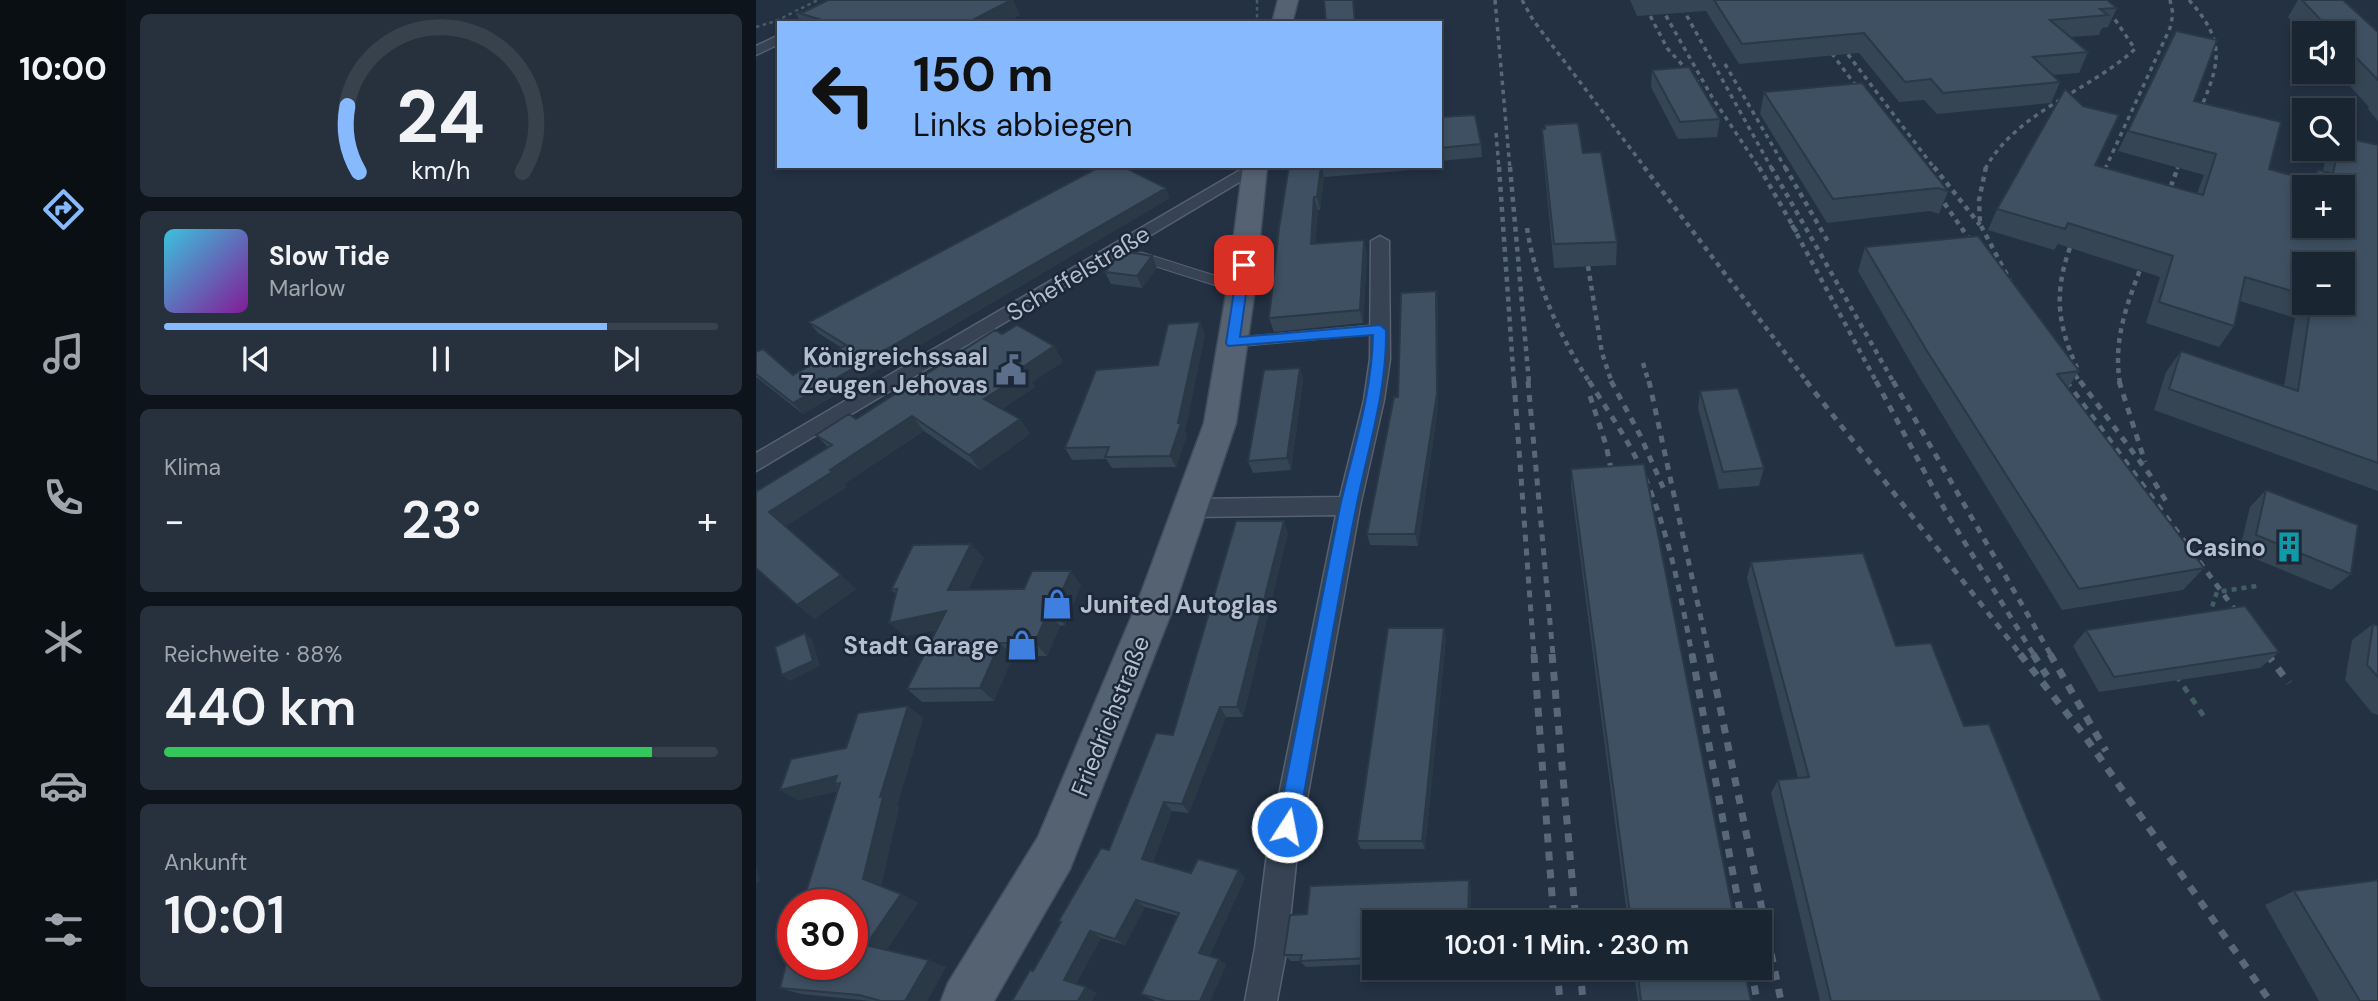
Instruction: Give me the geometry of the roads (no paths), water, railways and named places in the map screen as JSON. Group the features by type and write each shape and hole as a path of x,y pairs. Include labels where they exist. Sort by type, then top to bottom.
{"main road":[{"path":"1271,21 1283,6"},
{"name":"Friedrichstraße","path":"965,1001 1054,852 1157,601 1220,423 1241,289 1255,168"}],"street":[{"path":"756,51 777,40"},
{"name":"Scheffelstraße","path":"756,463 1253,168"},
{"path":"1261,1001 1271,948 1282,854 1349,506 1374,400 1380,359 1380,241"},
{"path":"1190,508 1349,506"}],"lane":[{"path":"1114,251 1165,263 1241,289"},
{"path":"1233,343 1380,330"}],"railway":[{"path":"1495,0 1510,169"},
{"path":"1522,0 1533,20 1646,169"},
{"path":"1642,0 1667,48 1698,82"},
{"path":"1657,0 1712,97 1760,169"},
{"path":"1678,0 1772,169"},
{"path":"1986,168 2015,132 2135,49 2114,18 2095,0"},
{"path":"2105,169 2170,28 2173,14 2170,0"},
{"path":"2189,0 2211,32 2216,59 2214,73 2195,123"},
{"path":"1821,39 1865,98"},
{"path":"1837,40 1935,169"},
{"path":"1725,64 1786,169"},
{"path":"1496,133 1499,169"},
{"path":"2177,169 2185,149"},
{"path":"1499,167 1514,383"},
{"path":"1510,167 1529,383"},
{"path":"1644,167 1808,383"},
{"path":"1759,167 1797,233"},
{"path":"1771,167 1894,383"},
{"path":"1785,167 1830,245"},
{"path":"1934,167 1980,225"},
{"path":"2098,185 2106,167"},
{"path":"2164,205 2178,167"},
{"path":"1986,168 1979,200 1980,224 2017,294"},
{"path":"1933,187 1979,253"},
{"path":"1792,225 1877,383"},
{"path":"1527,228 1536,270 1550,309 1568,347 1590,383"},
{"path":"2077,229 2064,266 2060,298 2064,331 2077,368"},
{"path":"2120,383 2120,333 2146,254"},
{"path":"1588,266 1602,353 1612,383"},
{"path":"2063,359 2081,383"},
{"path":"1643,363 1649,383"},
{"path":"2057,369 2067,383"},
{"path":"1514,381 1534,655"},
{"path":"1528,381 1553,655"},
{"path":"1589,381 1628,443 1649,487 1672,558 1692,655"},
{"path":"1649,381 1709,655"},
{"path":"1806,381 2021,655"},
{"path":"1876,381 1946,512 2034,655"},
{"path":"1893,381 2051,655"},
{"path":"2066,381 2244,622"},
{"path":"2080,381 2150,475 2166,501"},
{"path":"2119,381 2145,462"},
{"path":"1612,383 1640,435 1666,494"},
{"path":"1590,396 1606,445 1614,484"},
{"path":"2259,642 2269,655"},
{"path":"1534,654 1553,910"},
{"path":"1552,654 1575,910"},
{"path":"1692,654 1740,910"},
{"path":"1709,654 1781,1001"},
{"path":"2020,654 2084,735 2270,1001"},
{"path":"2033,654 2047,676"},
{"path":"2050,654 2106,751"},
{"path":"2267,654 2289,683"},
{"path":"1558,980 1560,1001"},
{"path":"1581,980 1583,1001"},
{"path":"1753,980 1757,1001"}],"place":[{"name":"Königreichssaal Zeugen Jehovas","path":"1011,370"},
{"name":"Casino","path":"2289,547"},
{"name":"Junited Autoglas","path":"1057,604"},
{"name":"Stadt Garage","path":"1022,645"}]}
